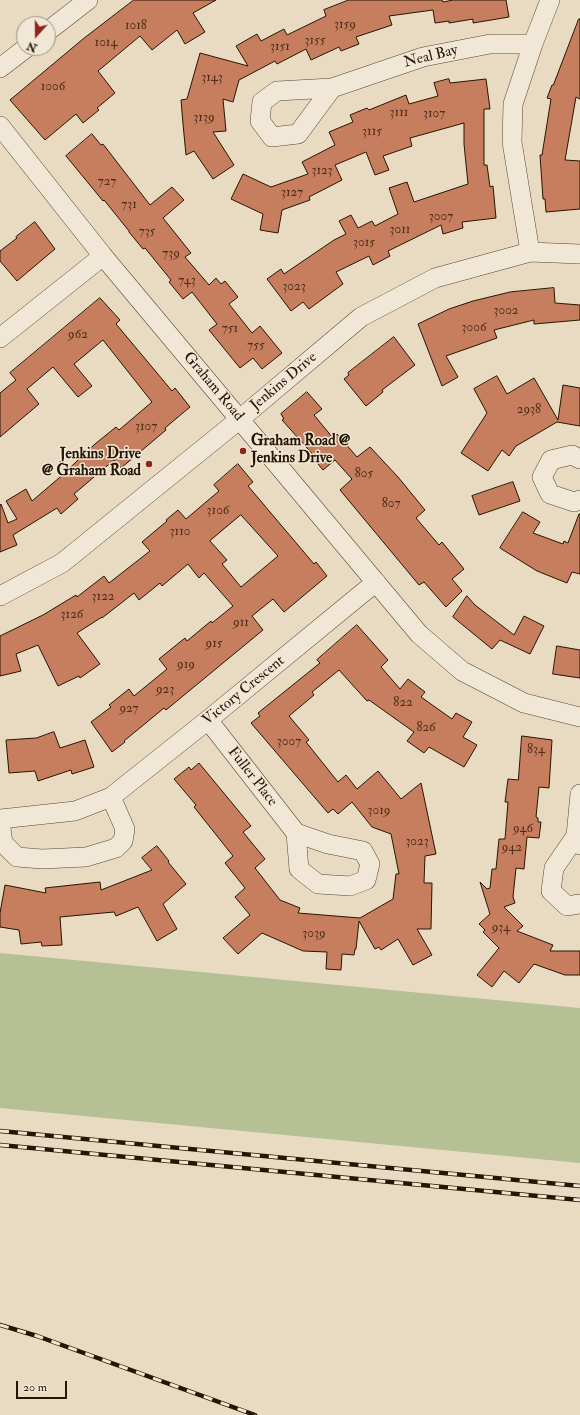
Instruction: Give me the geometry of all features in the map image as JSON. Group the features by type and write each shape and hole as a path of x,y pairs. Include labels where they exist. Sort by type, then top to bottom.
{"street":[{"path":"56,25 88,0"},
{"path":"530,252 512,142 513,104 533,44 550,0"},
{"name":"Neal Bay","path":"332,88 423,57 490,44 533,44"},
{"path":"0,68 16,56"},
{"name":"Graham Road","path":"0,126 103,256 419,634 462,671 524,703 580,717"},
{"name":"Jenkins Drive","path":"0,596 62,563 240,419 361,317 436,278 530,252 580,254"},
{"path":"0,338 103,256"},
{"path":"580,459 572,455 551,460 542,477 550,494 574,502 580,500"},
{"name":"Victory Crescent","path":"111,797 125,829 123,841 116,848 86,857 42,859 17,857 3,843 0,820 75,811 111,797 208,720 376,582"},
{"name":"Fuller Place","path":"208,720 296,833"},
{"path":"580,794 578,841 554,868 551,891 567,906 580,904"}],"green space":[{"path":"0,953 580,1008 580,1163 0,1108"}],"building":[{"path":"134,0 216,0 193,13 205,32 185,44 177,30 152,50 140,36 98,71 115,93 97,108 99,110 83,123 76,114 45,140 10,100 83,39"},
{"path":"349,0 442,0 443,2 453,0 506,0 509,17 473,23 473,19 449,23 449,21 435,23 433,10 389,16 392,25 356,37 359,44 341,51 339,47 311,60 306,49 277,64 275,61 239,80 233,102 223,99 226,131 213,132 234,165 213,179 194,151 186,155 181,100 187,99 200,53 248,66 236,46 257,34 261,41 284,29 287,35 326,16 324,10"},
{"path":"579,19 580,99 576,97 565,160 580,161 580,209 546,212 545,199 543,199 540,155 542,155 551,99 547,98"},
{"path":"449,79 450,83 486,79 490,109 484,109 484,165 487,165 490,187 493,186 496,218 462,222 463,228 443,234 441,225 388,251 390,256 373,265 369,256 336,272 343,284 309,309 303,302 291,311 267,279 281,269 284,274 334,240 346,234 339,221 351,215 358,228 372,221 375,226 398,214 389,188 407,182 414,202 468,184 464,144 464,123 410,138 412,146 383,156 389,170 375,175 366,152 335,165 342,180 309,197 310,200 282,210 278,233 260,230 263,214 231,199 243,174 271,187 308,174 302,162 335,145 329,132 353,122 350,115 367,108 369,110 406,95 409,104 438,96 434,83"},
{"path":"92,134 101,145 103,144 150,205 172,187 184,200 163,218 191,253 185,257 209,285 216,278 221,284 225,281 238,297 229,304 252,333 260,326 282,353 262,369 253,358 240,368 209,330 217,324 192,292 183,299 169,282 171,280 145,248 143,249 104,200 103,201 66,156"},
{"path":"35,222 55,249 17,281 0,261 0,251"},
{"path":"554,288 555,303 580,305 580,320 534,324 534,320 494,330 497,338 446,356 458,377 442,386 418,324 449,309 473,301 510,292"},
{"path":"100,298 120,320 116,324 172,391 175,388 190,407 165,428 166,430 121,468 114,460 74,494 78,499 61,514 57,508 13,535 17,545 0,552 1,504 8,523 17,519 6,501 26,489 32,501 95,444 116,427 119,430 152,402 103,340 74,364 92,386 78,397 53,367 27,389 39,404 0,437 0,393 16,380 10,373"},
{"path":"394,337 415,365 382,390 383,392 366,406 344,379 349,375 348,373"},
{"path":"497,376 507,394 534,378 558,420 563,385 580,388 580,426 557,422 516,446 509,456 502,450 488,471 461,453 487,413 474,389"},
{"path":"307,392 322,409 314,415 333,438 337,434 357,457 370,447 398,477 425,510 416,518 439,545 442,542 464,569 452,579 462,591 446,607 424,582 419,585 340,490 352,479 335,460 323,470 314,459 316,458 282,420 284,419 281,414"},
{"path":"238,464 253,482 248,486 314,564 316,562 327,576 284,612 273,599 252,616 263,630 166,710 164,708 112,752 91,722 111,707 109,705 129,689 134,696 167,669 159,659 185,638 187,641 211,621 212,623 233,606 204,573 199,578 188,564 162,586 160,583 139,600 134,593 102,618 77,633 100,664 80,678 79,676 58,686 38,645 16,654 21,671 0,676 0,636 43,615 76,595 77,597 104,576 109,583 150,551 142,542 167,521 166,520 178,510 186,519 219,491 214,485","holes":["241,515 278,556 241,587 222,564 227,560 210,541"]},
{"path":"513,482 520,501 479,515 472,496"},
{"path":"523,512 540,522 533,533 563,544 564,541 568,543 580,514 580,574 572,572 567,583 537,571 500,548"},
{"path":"467,596 475,605 514,635 524,616 544,626 530,654 500,640 492,649 453,617"},
{"path":"357,625 388,660 381,667 400,689 408,679 425,692 421,697 452,719 456,713 472,722 463,737 477,745 464,767 429,747 424,753 407,741 414,732 369,700 367,701 339,670 312,692 314,695 289,716 309,740 306,742 338,782 346,775 357,789 378,771 401,799 421,783 436,854 425,856 424,883 432,883 431,929 417,929 432,955 413,965 398,939 381,950 379,947 375,949 359,921 354,955 342,954 341,970 326,969 327,952 303,951 262,933 238,954 223,938 250,915 235,897 245,888 225,863 233,856 194,807 196,805 174,779 189,767 191,770 199,763 251,826 243,832 265,859 255,868 280,900 300,908 298,913 360,918 393,899 396,874 399,874 391,834 372,827 352,802 338,814 333,809 328,813 251,723 260,716 258,713 320,663 317,660"},
{"path":"557,646 580,650 580,678 553,674"},
{"path":"54,732 60,748 85,740 94,767 72,774 71,770 38,781 35,771 9,773 6,740 36,738"},
{"path":"522,736 552,740 549,788 539,787 536,817 538,818 538,822 541,822 539,838 527,837 524,869 516,868 513,897 515,903 504,907 523,926 517,931 553,945 550,951 580,951 580,975 565,975 534,964 519,983 504,971 492,987 477,975 499,948 483,932 485,930 479,924 490,914 480,882 487,889 490,888 492,869 496,869 499,839 505,839 508,802 505,802 508,779 518,780"},
{"path":"157,846 186,884 163,904 177,929 157,941 138,907 116,916 114,912 60,917 62,945 42,946 41,942 21,944 19,930 0,927 0,913 5,885 46,893 45,888 100,882 101,890 152,870 142,858"}],"railway":[{"path":"0,1131 580,1186"},
{"path":"0,1145 580,1200"},
{"path":"0,1325 37,1336 255,1415"}],"place":[{"name":"Graham Road @ Jenkins Drive","path":"243,451"},
{"name":"Jenkins Drive @ Graham Road","path":"149,464"}]}
